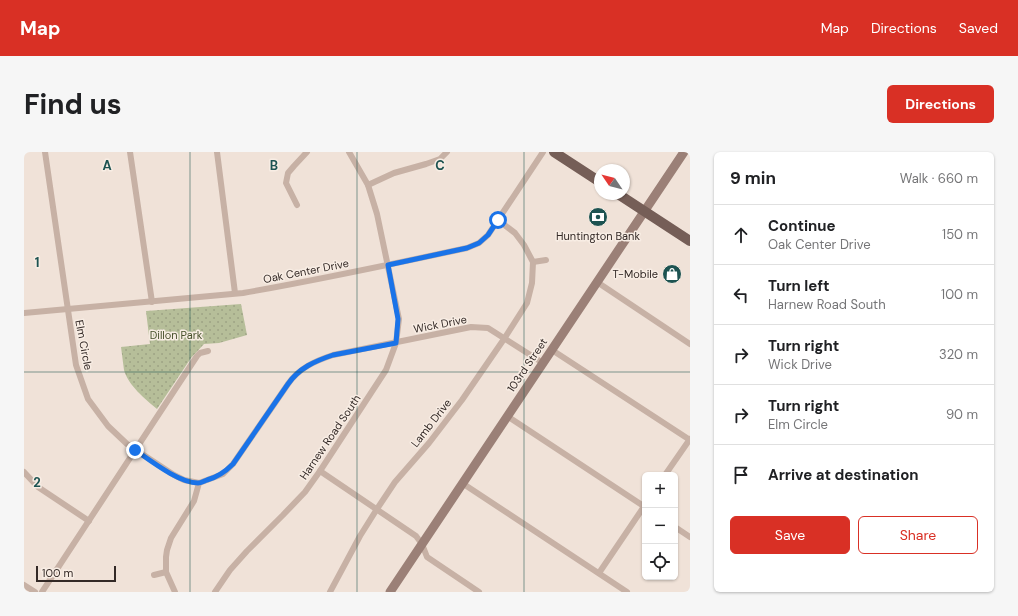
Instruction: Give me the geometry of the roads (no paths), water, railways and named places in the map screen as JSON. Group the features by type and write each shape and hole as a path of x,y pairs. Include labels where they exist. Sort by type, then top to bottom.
{"main road":[{"path":"554,152 594,178"},
{"name":"103rd Street","path":"390,592 684,152"},
{"path":"627,200 690,241"}],"street":[{"name":"Elm Circle","path":"45,152 76,365 88,399 108,426 126,444 174,475 184,480 199,483"},
{"path":"130,152 152,302"},
{"path":"216,152 235,294"},
{"path":"297,205 286,183 288,173 307,152"},
{"name":"Harnew Road South","path":"215,592 230,570 247,551 305,492 386,370 396,343 398,319 377,214 368,184 349,152"},
{"path":"368,184 394,173 440,159 448,152"},
{"name":"Oak Center Drive","path":"24,314 235,294 388,265 467,248 479,243 488,235 543,152"},
{"path":"498,220 515,233 524,245 533,262 546,260"},
{"name":"Lamb Drive","path":"330,592 377,508 395,482 429,443 462,400 527,303 532,284 533,262"},
{"path":"597,282 690,344"},
{"name":"Wick Drive","path":"199,483 223,474 233,464 293,376 313,362 323,358 471,327 488,328 543,363"},
{"path":"552,350 690,440 668,472"},
{"path":"42,592 197,356 200,353 208,351"},
{"path":"507,416 642,504"},
{"path":"320,471 377,508 416,536 422,544 427,557 479,592"},
{"path":"24,472 38,487 89,521"},
{"path":"175,592 166,572 166,557 169,544 175,530 194,501 199,483"},
{"path":"462,483 627,592"},
{"path":"599,574 644,508"},
{"path":"678,529 690,537"},
{"path":"154,575 166,572"},
{"path":"24,585 35,592"}],"place":[{"name":"Huntington Bank","path":"598,217"},
{"name":"T-Mobile","path":"672,274"}],"park label":[{"name":"Dillon Park","path":"176,335"}]}
